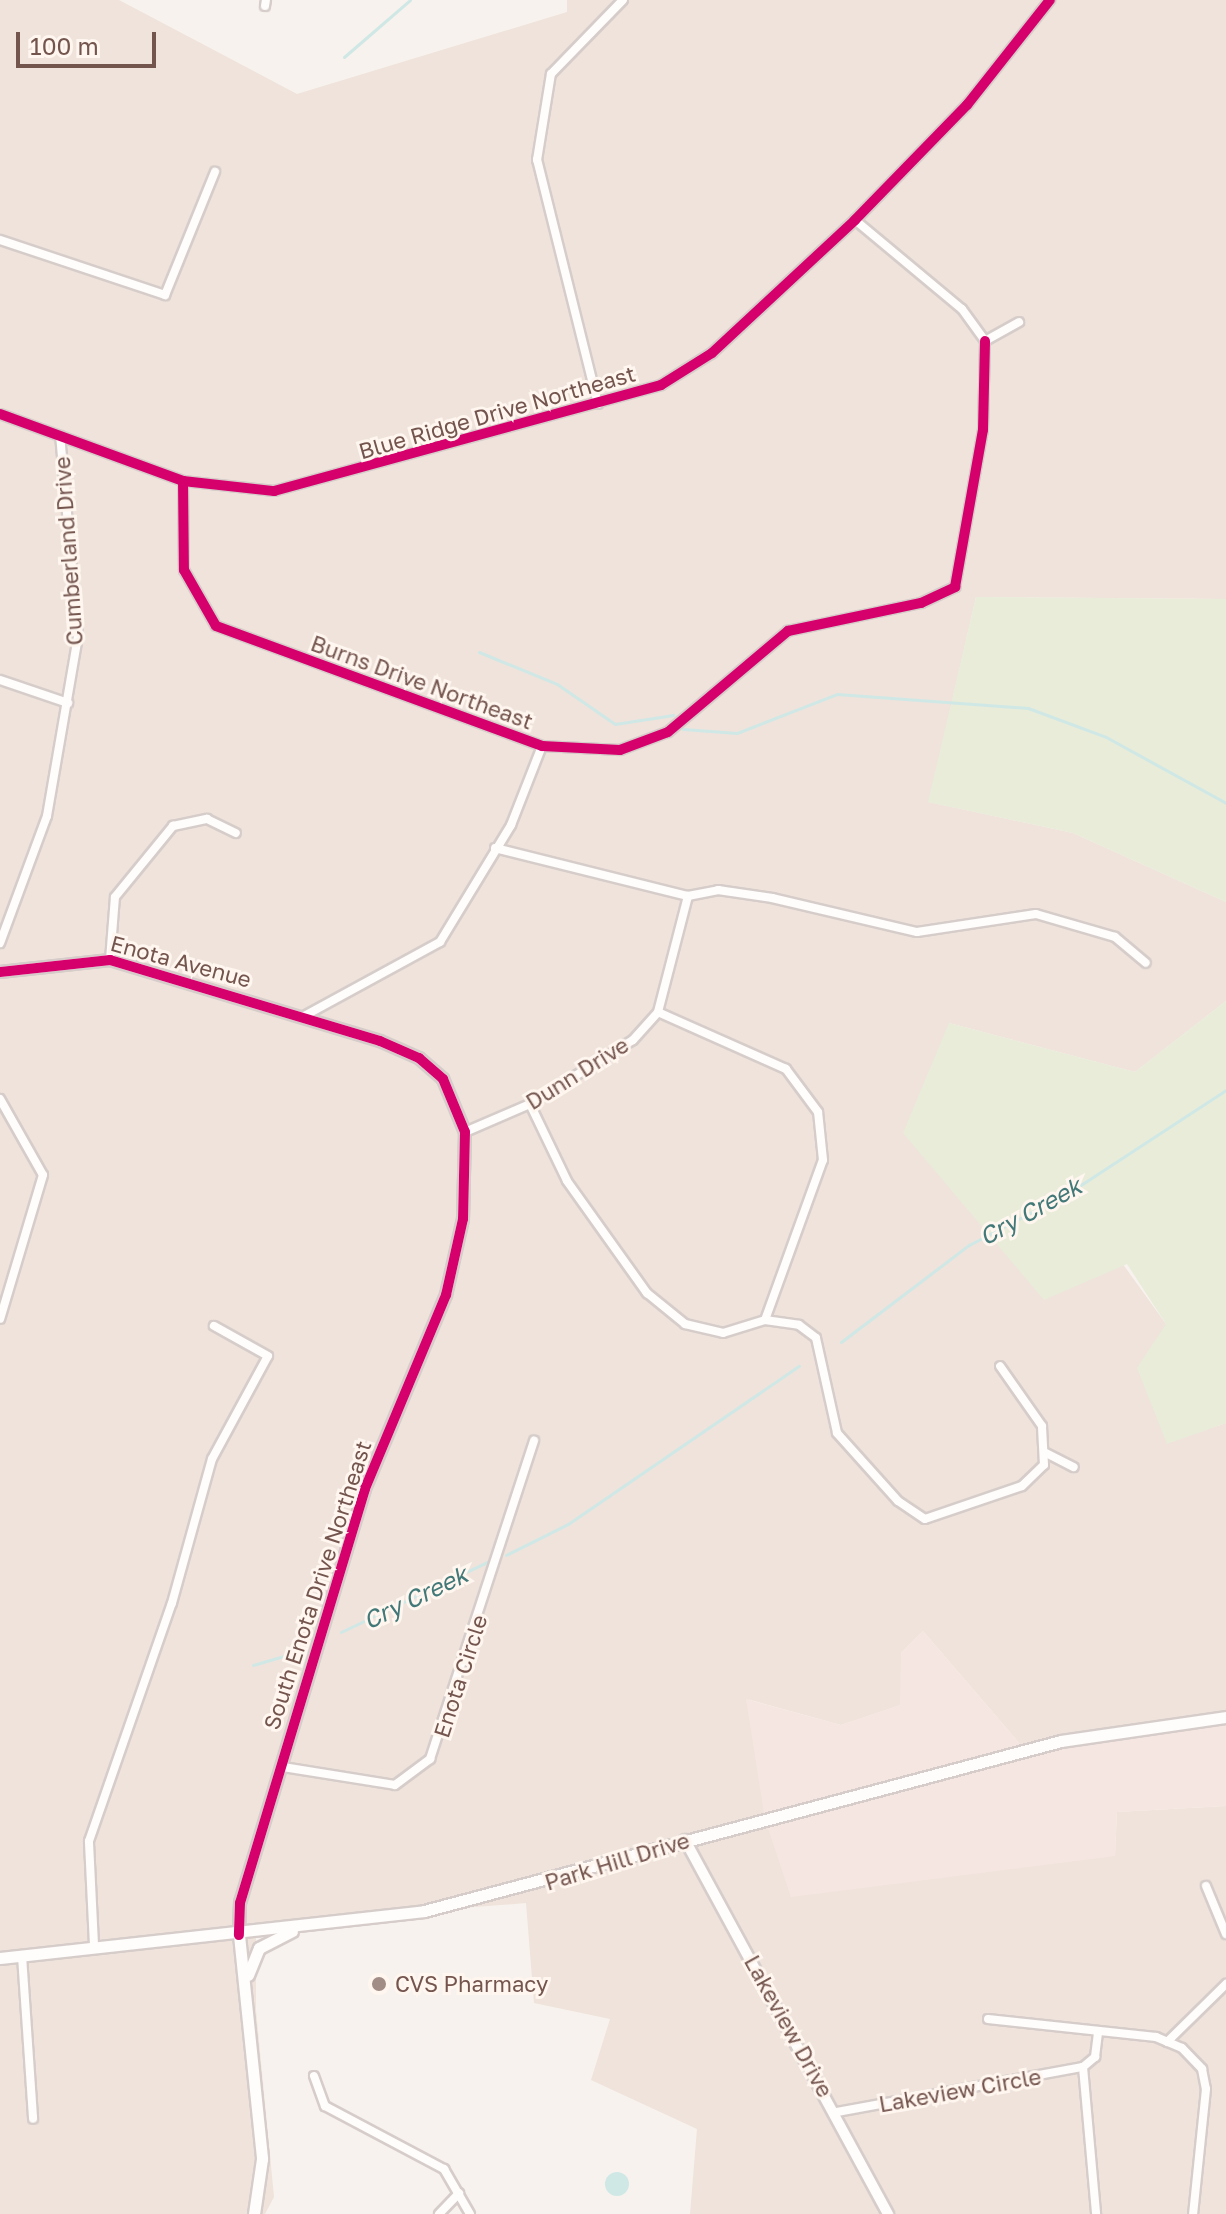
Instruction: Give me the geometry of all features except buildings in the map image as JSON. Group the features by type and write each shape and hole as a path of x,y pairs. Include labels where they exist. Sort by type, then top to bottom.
{"main road":[{"name":"Park Hill Drive","path":"0,1958 94,1945 295,1929 503,1895 685,1840 1061,1741 1226,1717"},
{"path":"246,1991 259,1948 295,1929"},
{"name":"South Enota Drive Northeast","path":"239,1935 262,2159 254,2214"}],"street":[{"path":"598,404 537,160 551,74 623,0"},
{"name":"Blue Ridge Drive Northeast","path":"0,414 183,481 289,488 598,404 688,371 855,220 967,105 1050,0"},
{"path":"0,240 157,298 171,289 215,172"},
{"path":"855,220 962,309 985,341 1019,322"},
{"name":"Burns Drive Northeast","path":"183,481 184,570 216,626 542,746 592,752 646,744 788,631 943,595 955,587 968,530 983,430 985,341"},
{"name":"Cumberland Drive","path":"0,943 47,816 78,636 60,436"},
{"path":"0,680 68,703"},
{"path":"304,1016 434,949 495,848 542,746"},
{"path":"110,960 115,897 153,846 192,818 226,824 236,833"},
{"path":"495,848 688,896 718,890 772,898 917,932 1036,914 1115,937 1146,963"},
{"name":"Dunn Drive","path":"465,1132 530,1104 633,1040 658,1012 688,896"},
{"name":"Enota Avenue","path":"0,972 110,960 304,1016"},
{"path":"658,1012 786,1069 818,1112 823,1160 765,1320"},
{"name":"South Enota Drive Northeast","path":"239,1935 240,1903 365,1489 446,1295 463,1219 465,1132 443,1079 419,1058 304,1016"},
{"path":"0,1099 43,1175 0,1319"},
{"path":"530,1104 567,1181 647,1293 685,1324 723,1333 765,1320 799,1325 816,1338 837,1433 898,1501 925,1519 1022,1486 1044,1465 1046,1453 1042,1426 1000,1366"},
{"path":"94,1945 89,1841 172,1603 212,1459 268,1356 214,1326"},
{"name":"Enota Circle","path":"283,1767 395,1785 430,1759 534,1441"},
{"path":"1046,1453 1074,1467"},
{"name":"Lakeview Drive","path":"685,1840 837,2112 888,2214"},
{"path":"1206,1886 1226,1934"},
{"path":"22,1956 33,2119"},
{"path":"1167,2042 1226,1984"},
{"path":"988,2019 1167,2042 1202,2069 1206,2089 1193,2214"},
{"path":"1096,2214 1083,2067 1095,2057 1098,2033"},
{"name":"Lakeview Circle","path":"837,2112 1083,2067"},
{"path":"314,2076 325,2106 444,2169 470,2214"},
{"path":"439,2214 459,2193"}],"shaded area":[{"path":"0,0 119,0 297,94 567,12 567,0 1226,0 1226,599 976,597 929,802 1073,833 1226,902 1226,1001 1135,1072 949,1023 1166,1324 1167,1443 1226,1423 1226,1717 1021,1745 923,1631 901,1653 901,1705 841,1725 747,1699 1115,1856 1117,1812 1226,1806 1226,2214 690,2214 697,2129 591,2080 610,2019 534,2003 526,1903 256,1924 256,2010 274,2197 265,2214 0,2214"},
{"path":"923,1631 1021,1745 1226,1717 1226,1806 1117,1812 1115,1856 791,1897 765,1819 746,1699 841,1725 900,1705 901,1653"}],"green space":[{"path":"976,597 1226,599 1226,902 1073,833 928,802"},
{"path":"1226,1001 1226,1423 1167,1444 1137,1368 1166,1324 1127,1264 1044,1300 903,1133 949,1023 1135,1072"}],"water":[{"path":"617,2172 628,2179 629,2184 622,2195 617,2196 606,2189 605,2184 612,2173"}],"waterway":[{"path":"344,57 410,0"},
{"path":"479,652 557,684 615,724 673,715"},
{"path":"683,729 737,733 837,694 1028,708 1106,737 1226,803"},
{"name":"Cry Creek","path":"841,1342 969,1245 1070,1192 1226,1090"},
{"name":"Cry Creek","path":"506,1555 568,1524 799,1366"},
{"name":"Cry Creek","path":"341,1632 489,1561"},
{"name":"Cry Creek","path":"253,1665 294,1653"}],"cycle path":[{"path":"0,414 183,481 274,491 661,385 712,353 855,220 967,105 1050,0"},
{"path":"183,481 184,570 216,626 542,746 620,750 668,732 788,631 921,603 955,587 983,430 985,341"},
{"path":"0,972 110,960 380,1041 419,1058 443,1079 465,1132 463,1219 446,1295 365,1489 240,1903 239,1935"}],"place":[{"name":"CVS Pharmacy","path":"379,1984"}]}
